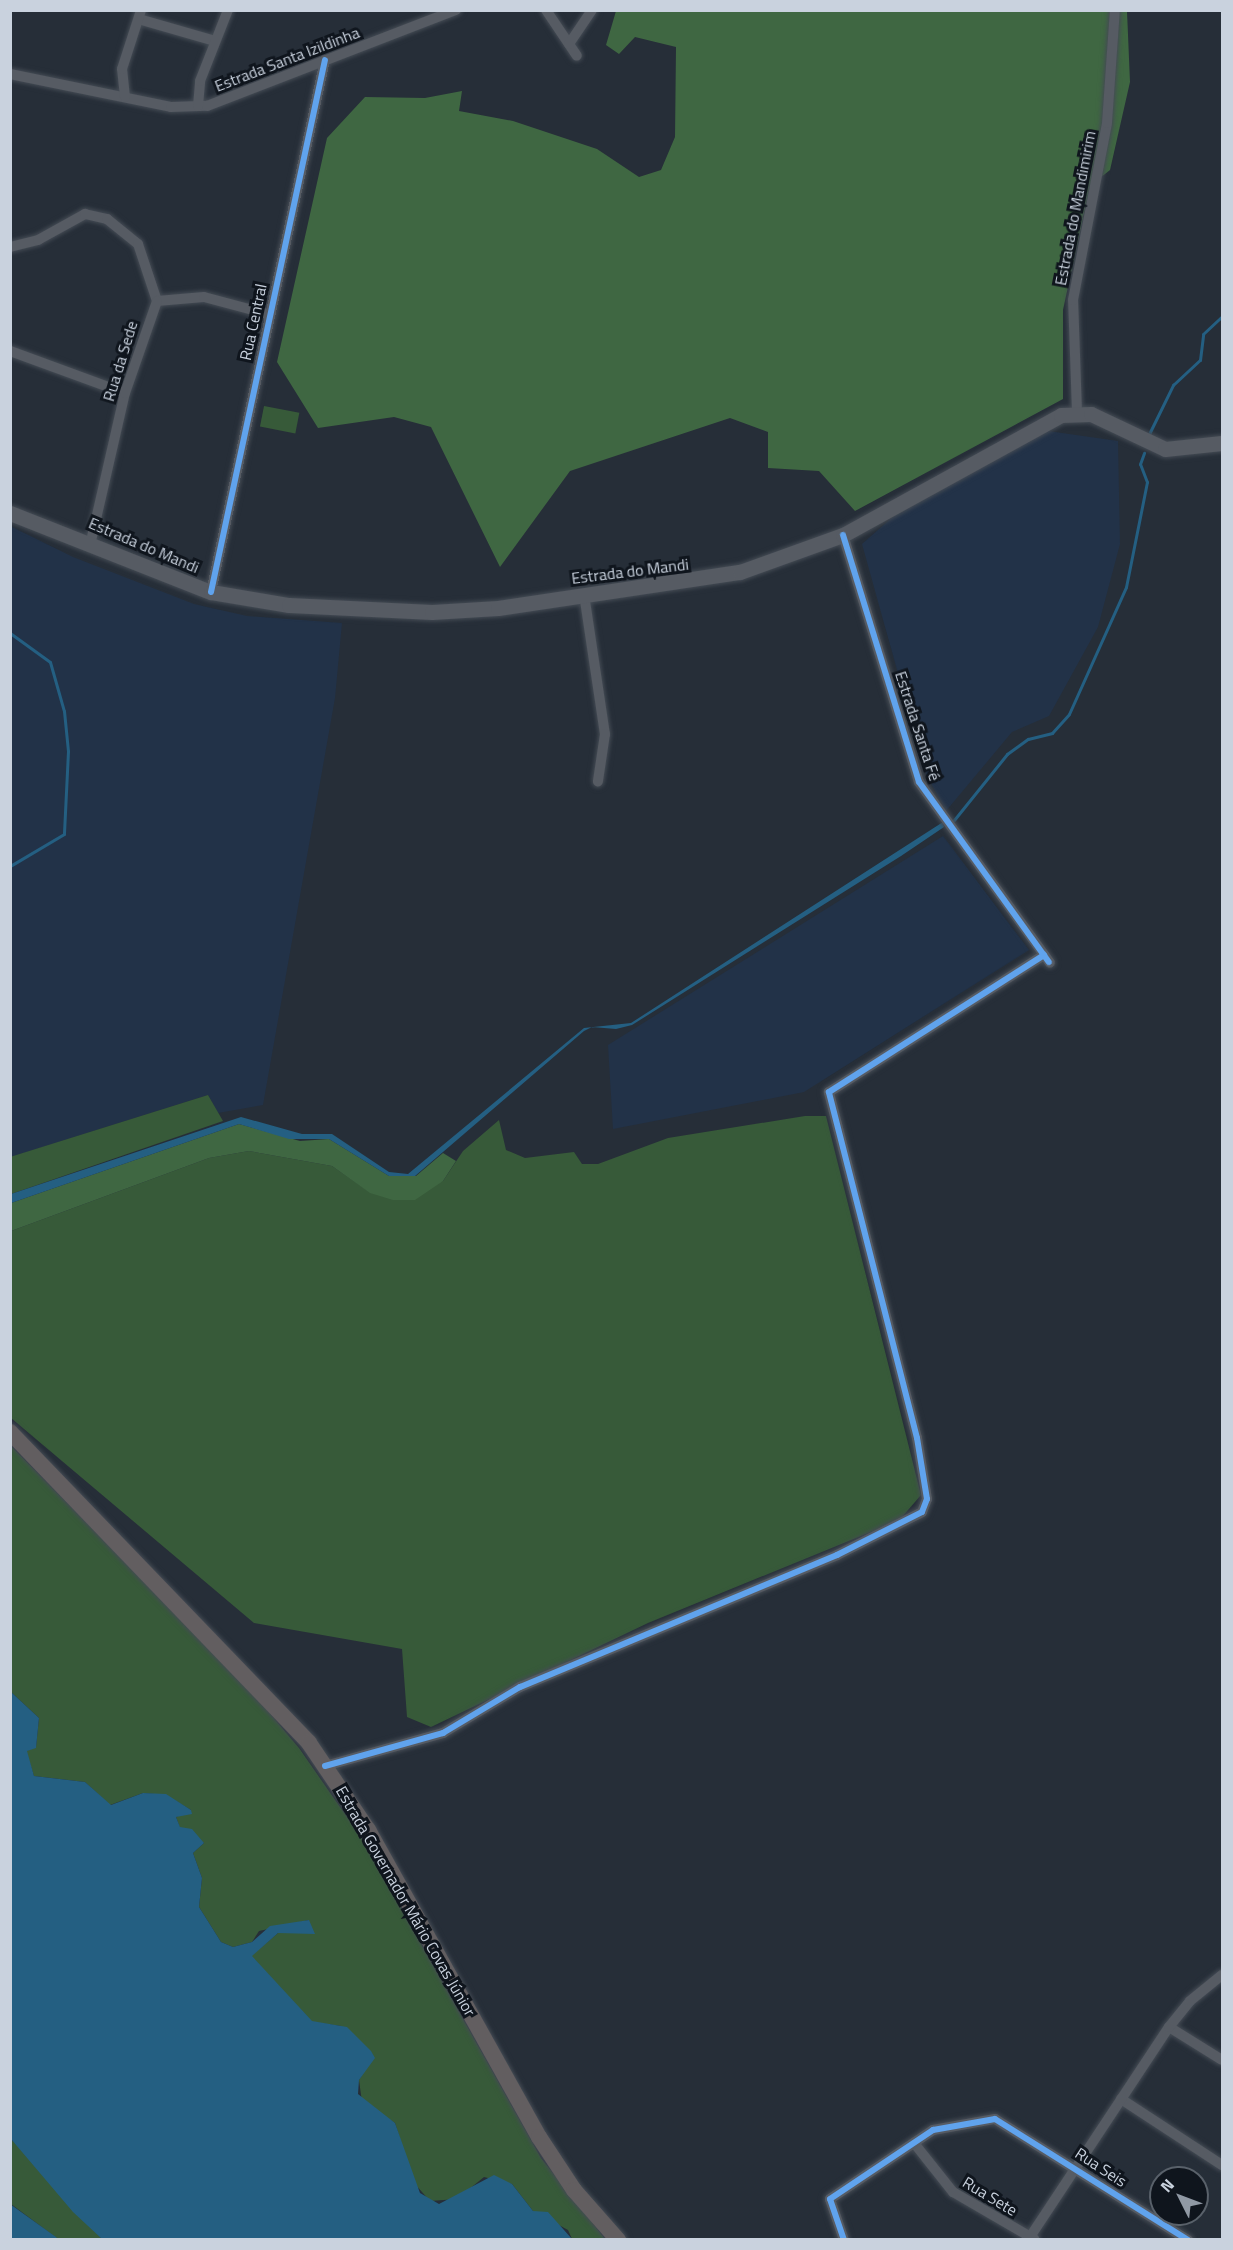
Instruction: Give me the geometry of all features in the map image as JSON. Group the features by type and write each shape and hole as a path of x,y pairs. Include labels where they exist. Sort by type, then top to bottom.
{"highway":[{"name":"Estrada Governador Mário Covas Júnior","path":"10,1432 247,1673 326,1766 368,1830 539,2137 574,2190 618,2240"}],"main road":[{"path":"1077,412 1165,449 1222,443"},
{"name":"Estrada do Mandi","path":"10,513 91,541 211,592 289,605 432,612 713,579 843,535 1035,425 1077,412"}],"street":[{"path":"198,106 215,41 228,10"},
{"name":"Estrada Santa Izildinha","path":"10,74 125,97 198,106 243,94 456,10"},
{"path":"546,10 577,56"},
{"path":"569,44 592,10"},
{"name":"Estrada do Mandimirim","path":"1077,412 1073,300 1107,123 1115,10"},
{"path":"125,97 122,69 142,15 215,41"},
{"name":"Rua Central","path":"211,592 268,314 325,60"},
{"path":"10,246 38,240 85,214 107,219 138,244 157,301 204,297 268,314"},
{"name":"Rua da Sede","path":"91,541 124,393 157,301"},
{"path":"10,351 124,393"},
{"name":"Estrada Santa Fé","path":"326,1766 443,1733 520,1687 837,1555 922,1512 927,1499 916,1438 829,1092 1047,959 919,782 843,535"},
{"path":"584,594 605,734 598,781"},
{"path":"1031,2239 1169,2027 1190,2001 1222,1975"},
{"path":"1169,2027 1222,2060"},
{"path":"1121,2099 1222,2165"},
{"name":"Rua Seis","path":"915,2143 943,2126 998,2120 1077,2167 1188,2240"},
{"path":"844,2240 830,2199 915,2143"},
{"name":"Rua Sete","path":"915,2143 953,2192 1031,2239"}],"shaded area":[{"path":"1048,431 1118,441 1120,544 1098,627 1049,716 1012,732 946,811 926,774 862,544 895,515"},
{"path":"10,526 73,557 194,604 247,616 342,623 335,698 263,1105 218,1113 208,1095 11,1157"},
{"path":"943,822 944,827 901,856 632,1025 616,1029 593,1027 631,1023"},
{"path":"943,836 1029,950 804,1092 613,1129 608,1045"},
{"path":"592,1027 584,1031 415,1176 389,1176 329,1139 289,1139 239,1124 11,1203 11,1194 241,1117 302,1134 332,1134 389,1172 408,1174 584,1028"},
{"path":"11,1692 39,1718 36,1748 27,1751 34,1776 85,1782 111,1805 143,1793 166,1794 191,1810 192,1814 176,1817 180,1827 192,1829 204,1843 193,1853 202,1878 199,1907 221,1942 233,1947 252,1942 270,1926 309,1920 315,1934 278,1933 252,1956 312,2021 347,2027 371,2051 375,2058 359,2080 358,2094 395,2123 420,2193 439,2204 494,2175 512,2184 533,2211 548,2212 572,2239 102,2239 73,2212 11,2139"},
{"path":"10,2204 56,2237 58,2239 11,2239"}],"green space":[{"path":"616,11 1127,11 1130,82 1110,170 1090,186 1063,310 1063,399 855,511 819,471 768,468 768,432 730,418 570,471 500,567 431,427 394,417 318,428 277,362 327,138 365,97 425,98 462,91 459,111 513,121 597,149 639,177 661,170 675,137 676,47 635,37 619,54 606,45"},
{"path":"264,406 299,413 295,433 260,427"},
{"path":"208,1095 223,1121 11,1194 10,1157"},
{"path":"805,1116 826,1116 921,1495 902,1517 883,1527 648,1623 431,1727 407,1717 402,1649 254,1623 11,1418 11,1231 209,1158 249,1151 332,1166 371,1193 443,1181 463,1151 499,1120 506,1150 525,1158 574,1152 582,1164 598,1164 668,1138"},
{"path":"239,1124 300,1141 329,1139 389,1176 416,1176 443,1153 456,1161 443,1181 415,1200 393,1200 370,1193 332,1166 249,1151 209,1158 11,1231 11,1203"},
{"path":"10,1445 245,1684 299,1748 361,1837 541,2158 605,2239 572,2239 568,2230 533,2211 512,2184 484,2177 457,2199 430,2201 414,2183 395,2123 362,2102 359,2080 365,2070 341,2026 312,2022 251,1956 278,1933 307,1932 309,1920 259,1931 252,1942 233,1947 221,1942 199,1907 202,1878 193,1853 204,1843 180,1828 176,1817 191,1810 166,1795 143,1793 110,1805 85,1782 34,1776 26,1751 36,1747 39,1718 11,1692"},
{"path":"10,2139 26,2151 102,2239 58,2239 11,2204"}],"waterway":[{"path":"1149,434 1173,385 1200,360 1203,334 1222,316"},
{"path":"954,820 1007,754 1028,739 1052,733 1069,714 1126,587 1147,482 1140,464 1144,453"},
{"path":"10,633 50,662 64,711 68,751 64,834 10,866"}],"cycle path":[{"path":"211,592 325,60"},
{"path":"843,535 919,782 1049,962"},
{"path":"325,1766 443,1733 520,1687 837,1555 922,1512 927,1499 917,1438 829,1092 1044,955"},
{"path":"844,2240 830,2199 933,2130 995,2119 1188,2240"}]}
